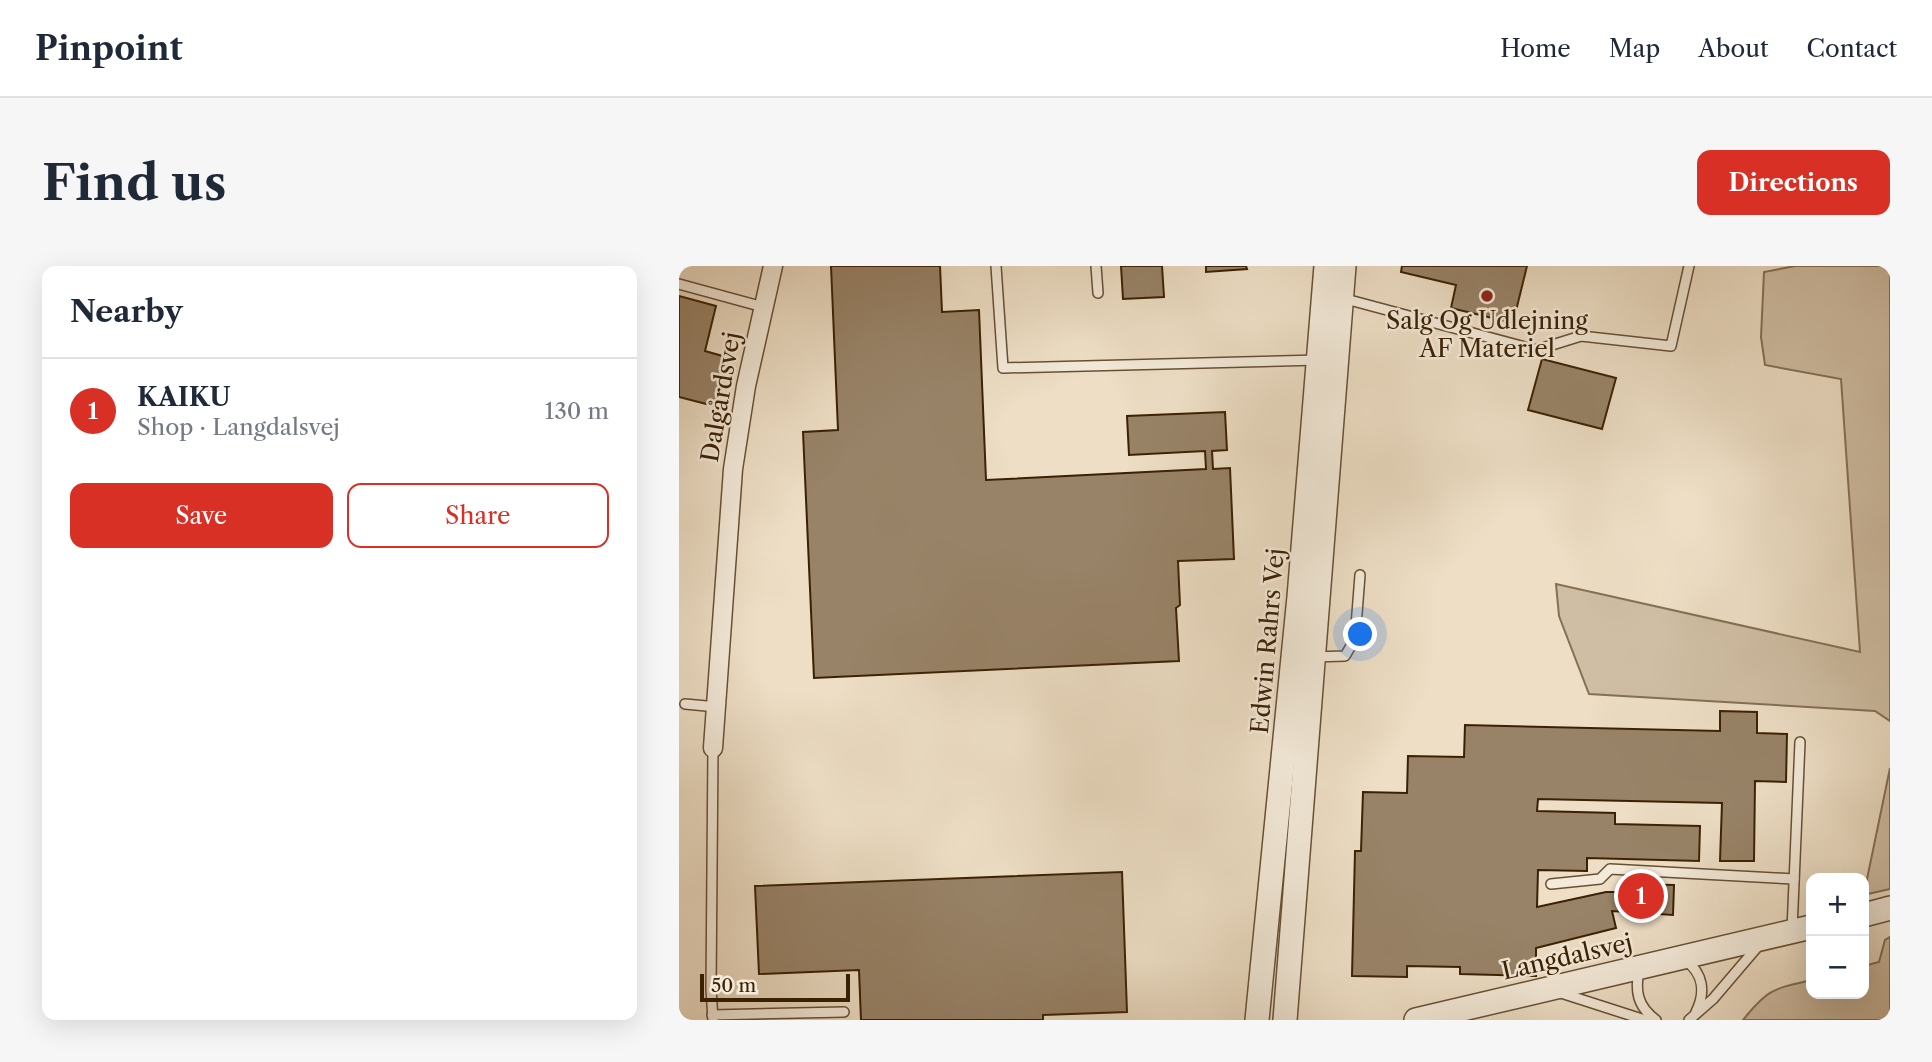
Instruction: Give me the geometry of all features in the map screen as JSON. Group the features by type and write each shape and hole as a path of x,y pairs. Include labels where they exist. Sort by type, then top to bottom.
{"street":[{"name":"Dalgårdsvej","path":"713,748 733,469 773,266"},
{"name":"Edwin Rahrs Vej","path":"1285,1020 1303,656 1332,297 1326,266"},
{"name":"Edwin Rahrs Vej","path":"1332,297 1344,266"},
{"name":"Edwin Rahrs Vej","path":"1257,1020 1303,656"},
{"path":"1869,914 1890,908"},
{"name":"Langdalsvej","path":"1420,1019 1802,929"}],"lane":[{"path":"996,266 1003,368 1327,360"},
{"path":"1096,266 1098,293"},
{"path":"1332,297 1536,350 1581,336 1671,346 1689,266"},
{"path":"679,284 763,307"},
{"path":"1303,656 1345,656 1355,639 1360,575"},
{"path":"685,704 716,707"},
{"path":"1800,742 1794,879 1802,929"},
{"path":"713,748 713,1017 844,1012"},
{"path":"1551,884 1600,879 1610,869 1794,879"},
{"path":"1691,1018 1713,999 1764,938"},
{"path":"1681,958 1695,967 1701,981 1701,999 1691,1018"},
{"path":"1639,967 1637,982 1640,1003 1644,1011 1656,1020"},
{"path":"1549,989 1645,1020"}],"shaded area":[{"path":"1795,266 1890,266 1890,721 1875,711 1589,694 1559,616 1556,584 1860,652 1841,379 1765,365 1761,337 1764,272"},
{"path":"1890,768 1890,889 1869,894 1868,873"},
{"path":"1890,937 1890,1020 1743,1020 1765,996 1806,981 1806,999 1869,999 1869,965 1879,962 1885,940"}],"building":[{"path":"831,266 940,266 942,312 979,310 986,480 1206,469 1205,451 1129,455 1127,416 1225,412 1227,450 1212,451 1213,469 1230,468 1234,559 1178,561 1180,605 1176,608 1179,661 814,678 803,432 838,430"},
{"path":"1121,266 1162,266 1164,297 1123,299"},
{"path":"1206,266 1246,266 1247,269 1206,272"},
{"name":"Salg Og Udlejning AF Materiel","path":"1402,266 1527,266 1513,323 1451,308 1456,285 1401,272"},
{"path":"679,296 716,306 705,351 726,357 714,406 679,397"},
{"path":"1542,359 1616,378 1602,429 1528,410"},
{"path":"1720,711 1757,712 1757,733 1787,734 1786,782 1755,781 1754,861 1720,861 1722,803 1538,799 1537,811 1615,813 1615,824 1700,826 1699,861 1587,858 1587,871 1538,870 1537,907 1606,892 1627,892 1628,884 1674,885 1673,915 1612,911 1616,928 1536,948 1536,976 1460,974 1460,967 1407,966 1407,977 1352,976 1355,851 1361,851 1363,792 1407,793 1408,756 1464,757 1465,725 1720,731"},
{"path":"1122,872 1127,1012 1043,1015 1043,1020 861,1020 859,970 759,974 755,886"}],"place":[{"name":"Salg Og Udlejning AF Materiel","path":"1487,296"},
{"name":"KAIKU","path":"1641,896"}]}
